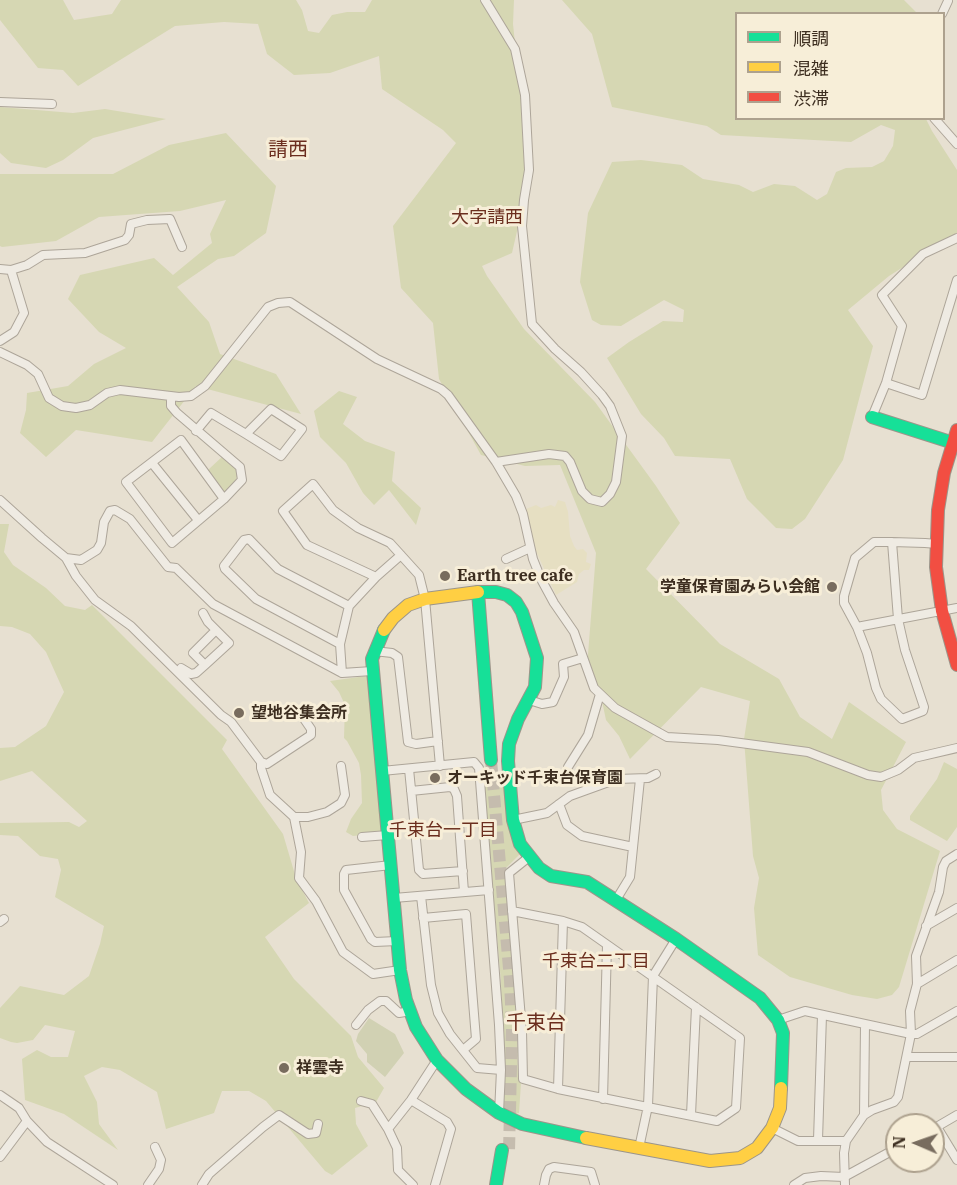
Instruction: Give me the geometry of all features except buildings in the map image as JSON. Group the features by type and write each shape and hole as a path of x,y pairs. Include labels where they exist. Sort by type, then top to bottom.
{"street":[{"path":"485,0 514,49 525,95 529,170 522,226 532,324 602,395 610,406 622,436 616,482 603,502 595,502 586,495 577,482 570,462 564,456 549,454 496,462"},
{"path":"948,1 957,7"},
{"path":"0,102 52,104"},
{"path":"936,120 957,144"},
{"path":"0,269 11,270 43,255 85,253 125,240 129,235 131,224 147,220 170,219 182,247"},
{"path":"955,444 872,417 886,383 902,327 882,295 922,254 957,239"},
{"path":"0,341 14,332 24,313 11,270"},
{"path":"886,383 922,394 957,280"},
{"path":"0,352 27,365 38,374 49,398 62,406 76,408 90,405 107,393 120,390 191,396 204,386 268,307 290,302 377,359 441,389 448,395 496,462 520,505 530,548 541,579 574,632 592,683 615,708 668,737 718,740 808,752 868,775 881,777 898,770 914,758 957,748"},
{"path":"171,396 171,406 196,431 240,467 242,480 224,499 172,543 126,482 181,440 224,499"},
{"path":"196,431 212,413 281,456 302,429 271,409 246,434"},
{"path":"957,430 955,444 944,473 939,501 936,567 942,611 957,665"},
{"path":"152,463 198,520"},
{"path":"376,577 308,545 283,511 313,484 333,510 358,528 390,543 420,575 425,599 440,766"},
{"path":"0,500 66,558 94,600 131,626 220,715 231,722 261,762 267,764 311,735 311,729 300,713"},
{"path":"66,558 81,560 97,550 101,543 104,522 110,511 115,510 130,519 168,567 176,568 213,604 342,673 372,671"},
{"path":"340,644 256,599 224,566 244,540 249,539 278,569 349,606"},
{"path":"892,542 898,619 905,650 924,707 923,711 902,719 881,699 857,627 844,603 855,558 874,542 892,542 937,544"},
{"path":"506,559 530,548"},
{"path":"342,673 340,644 349,606 401,555"},
{"path":"496,592 507,595 516,602 522,612 537,658 535,687 518,719 509,744 508,761 513,820 520,844 539,868 551,876 587,882 616,900 676,939 760,999 778,1020 783,1033 784,1048 780,1108 772,1128 757,1148 750,1153 740,1158 710,1161 543,1130 522,1124 498,1113 466,1089 437,1060 416,1027 400,970 372,671 374,651 382,632 408,605 425,599 496,592"},
{"path":"474,593 488,760"},
{"path":"857,627 957,608"},
{"path":"167,660 191,674 196,673 229,643 208,622 203,613"},
{"path":"205,665 194,653 216,630"},
{"path":"374,651 392,653 398,657 408,742 412,744 438,741"},
{"path":"529,700 542,704 553,702 564,677 563,664 583,658"},
{"path":"568,767 588,735 600,694"},
{"path":"261,762 270,795 294,817 300,852 299,878 316,901 343,952 373,974 400,970"},
{"path":"382,771 474,762 479,768 501,1070 498,1113"},
{"path":"294,817 308,818 327,812 341,803 345,795 341,766"},
{"path":"409,769 419,870 423,874 463,871"},
{"path":"513,820 541,815 570,796 617,779 648,778 656,774"},
{"path":"616,900 630,877 640,779"},
{"path":"411,790 450,787 454,789 457,796 464,892"},
{"path":"559,804 567,825 582,836 633,847"},
{"path":"362,837 388,835"},
{"path":"844,1181 846,1141 864,1115 894,1102 898,1097 912,1034 910,1011 917,984 916,956 939,892 943,867 946,861 957,854"},
{"path":"512,911 582,927 740,1038 736,1108 717,1120 558,1089 523,1079 522,1031 512,911 509,873 529,856"},
{"path":"391,865 346,870 344,890 371,939 375,942 397,941"},
{"path":"394,898 489,890"},
{"path":"421,896 430,986 438,1013 477,1068 501,1070"},
{"path":"927,926 957,908"},
{"path":"423,918 466,914 476,1039 463,1050"},
{"path":"558,1089 563,921"},
{"path":"639,1148 648,1107 653,976 676,939"},
{"path":"603,1098 607,945"},
{"path":"917,984 957,960"},
{"path":"356,1025 368,1010 380,1001 386,1001 399,1013 411,1011"},
{"path":"691,1115 696,1007"},
{"path":"778,1020 804,1011 918,1034 957,1011"},
{"path":"818,1140 822,1015"},
{"path":"864,1115 865,1024"},
{"path":"908,1057 957,1057"},
{"path":"388,1129 411,1100 437,1060"},
{"path":"0,1095 19,1108 27,1121 47,1142 107,1183"},
{"path":"411,1100 447,1122 451,1130 435,1185"},
{"path":"361,1101 372,1104 388,1129 397,1148 398,1170 413,1185"},
{"path":"202,1185 209,1174 279,1115 308,1134 316,1133 318,1124"},
{"path":"0,1157 27,1121"},
{"path":"772,1128 798,1141 846,1141"},
{"path":"945,1143 957,1160"},
{"path":"148,1185 159,1169 161,1160 154,1147"},
{"path":"496,1185 506,1151 503,1185"},
{"path":"794,1185 805,1178 821,1176 844,1181 885,1155"},
{"path":"544,1185 549,1169 555,1167 591,1172 595,1185"}],"shaded area":[{"path":"558,500 565,502 570,536 574,546 577,550 583,549 587,553 586,562 591,564 589,570 584,570 579,574 577,582 556,595 536,551 526,509 536,505 541,508 551,505 555,507"}],"green space":[{"path":"0,0 63,0 74,20 112,14 121,0 296,0 302,10 308,31 319,33 332,15 365,12 372,0 514,0 513,24 530,183 512,253 482,266 524,329 595,402 680,523 646,569 720,644 779,679 800,717 832,739 849,702 906,742 881,790 883,810 897,829 940,851 899,987 892,995 877,999 852,995 790,977 758,955 754,908 759,878 753,856 744,739 750,701 701,687 630,759 619,736 606,720 602,701 587,667 596,553 560,465 525,466 481,455 439,379 433,323 401,288 393,226 456,143 443,130 382,89 379,56 330,73 294,75 267,54 258,24 224,22 175,26 78,86 63,70 38,68 0,20"},
{"path":"562,0 904,0 916,12 735,12 735,120 926,120 957,170 957,233 889,276 848,310 873,346 843,460 805,519 792,529 776,528 747,499 730,459 675,456 664,438 641,414 607,358 663,321 683,322 684,310 664,300 621,326 601,325 592,320 580,282 588,213 612,162 641,160 682,165 703,179 739,185 753,192 774,184 795,186 817,200 827,194 836,172 846,168 872,167 884,161 893,146 895,130 881,125 851,142 721,135 707,126 612,107 592,34"},
{"path":"0,107 73,113 105,109 166,119 93,138 63,160 46,168 11,163 0,153"},
{"path":"226,133 276,186 266,233 234,256 218,259 177,287 209,322 220,354 276,374 301,414 196,386 152,442 76,430 46,457 20,433 26,410 27,393 68,386 94,364 126,348 99,332 68,299 80,275 154,258 173,275 212,243 210,234 226,200 180,211 99,217 56,241 2,247 0,246 0,174 113,174 169,145"},
{"path":"339,391 357,397 343,424 365,441 395,452 392,481 421,508 416,525 389,490 374,505 363,493 346,463 320,437 314,411"},
{"path":"223,456 235,465 238,472 236,480 224,493 209,474 209,469"},
{"path":"0,524 9,524 4,552 13,565 46,588 65,606 85,610 92,605 227,740 222,749 283,834 296,878 309,903 265,937 294,979 351,1036 358,1057 384,1088 376,1102 355,1108 356,1124 368,1146 332,1175 325,1171 266,1101 249,1091 222,1091 214,1113 166,1129 157,1092 120,1070 102,1067 84,1076 97,1102 99,1124 118,1150 64,1114 25,1100 22,1059 37,1050 51,1057 68,1057 75,1031 45,1025 33,1040 11,1042 0,1038 0,1008 20,986 64,995 89,976 104,926 55,897 61,870 58,859 40,856 18,836 0,835 0,823 69,822 79,827 87,821 32,771 0,781 0,748 15,747 46,726 64,692 46,652 30,634 12,627 0,626"},
{"path":"368,677 383,831 353,836 346,832 351,819 362,803 361,775 359,763 344,738 345,705 339,692 330,681"},
{"path":"944,762 957,769 957,827 947,841 910,820 910,816 937,779"},
{"path":"498,772 504,775 512,837 520,854 504,870 516,990 518,1079 521,1083 519,1113 515,1114 506,1110 504,1106 501,982 483,777"},
{"path":"369,1018 395,1034 404,1053 385,1077 367,1062 367,1054 356,1041"}],"tunnel":[{"path":"491,760 510,980 512,1026 509,1151"}],"traffic: fast":[{"path":"872,417 957,444"},
{"path":"478,592 496,592 507,595 516,602 522,612 537,658 535,687 518,719 509,744 508,761 513,820 520,844 539,868 551,876 587,882 676,939 760,998 778,1020 783,1033 781,1088"},
{"path":"478,592 491,760"},
{"path":"384,630 372,659 400,970 406,1000 416,1027 437,1060 466,1089 499,1113 522,1124 586,1138"},
{"path":"496,1185 502,1150"}],"traffic: slow":[{"path":"384,630 393,618 408,605 425,599 478,592"},
{"path":"586,1138 710,1161 740,1158 757,1148 772,1128 780,1108 781,1088"}],"traffic: jam":[{"path":"957,430 944,473 938,510 936,567 942,611 957,665"}],"place":[{"name":"Earth tree cafe","path":"445,576"},
{"name":"学童保育園みらい会館","path":"832,587"},
{"name":"望地谷集会所","path":"239,713"},
{"name":"オーキッド千束台保育園","path":"435,778"},
{"name":"祥雲寺","path":"284,1068"}],"district":[{"name":"請西","path":"288,150"},
{"name":"大字請西","path":"487,218"},
{"name":"千束台一丁目","path":"443,831"},
{"name":"千束台二丁目","path":"596,962"},
{"name":"千束台","path":"536,1023"}]}
